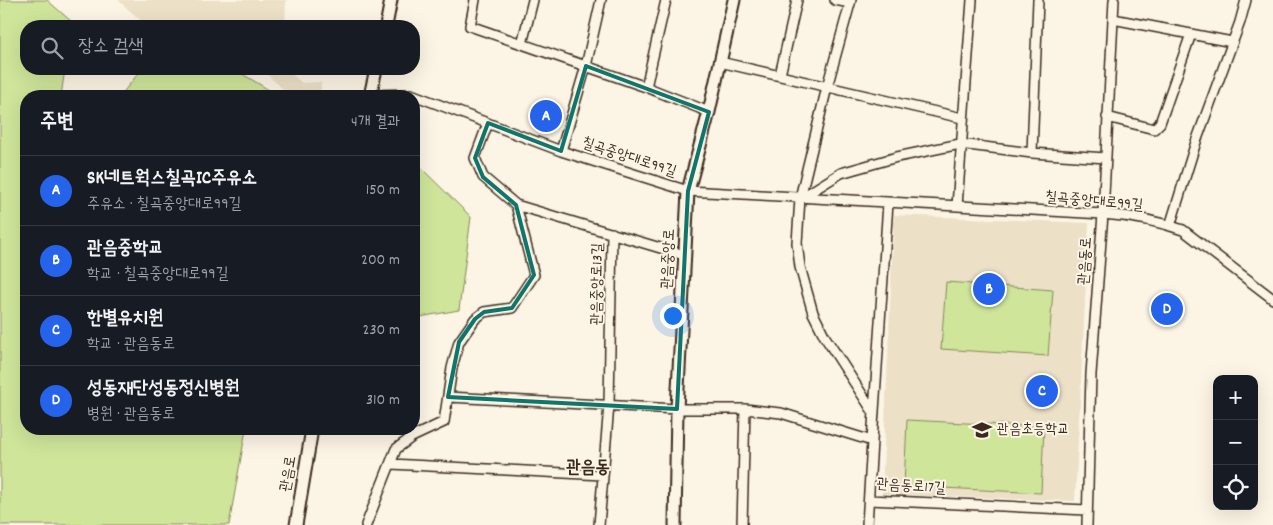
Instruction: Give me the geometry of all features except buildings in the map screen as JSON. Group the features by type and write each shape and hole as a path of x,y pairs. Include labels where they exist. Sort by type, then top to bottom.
{"main road":[{"path":"387,20 391,0"},
{"name":"관음중앙로","path":"675,525 677,409 688,191 709,112 734,0"},
{"path":"371,90 375,75"},
{"name":"관음로","path":"296,525 311,435"}],"street":[{"path":"474,0 470,26 646,87 709,112"},
{"path":"522,44 533,0"},
{"path":"561,150 586,66 601,0"},
{"path":"646,87 666,0"},
{"path":"780,75 798,0"},
{"path":"834,0 850,2 800,198 797,243 800,267 813,313 825,337 874,413"},
{"path":"957,206 960,144 972,0"},
{"path":"1032,153 1038,0"},
{"name":"관음동로","path":"1087,525 1091,374 1103,214 1114,0"},
{"path":"1170,226 1196,142 1246,0"},
{"path":"1113,19 1232,42"},
{"path":"1108,118 1154,129 1158,127 1191,34"},
{"path":"720,62 962,118"},
{"name":"칠곡중앙대로99길","path":"420,97 561,150 688,191 1103,214 1170,226 1183,230 1273,299"},
{"path":"420,433 444,422 452,368 459,342 474,319 484,312 512,308 534,275 516,205 483,177 474,158 488,123"},
{"path":"800,198 841,173 897,157 960,144 1032,153 1106,158"},
{"path":"874,413 888,203"},
{"name":"관음중앙로13길","path":"516,205 612,233 609,405 599,525"},
{"path":"612,233 684,255"},
{"path":"448,397 677,409 745,409 781,413 872,441"},
{"path":"742,525 745,409"},
{"name":"관음동로17길","path":"874,413 869,500 1088,510"},
{"path":"366,525 396,450 416,435"},
{"path":"390,464 602,475"},
{"path":"867,525 869,500"}],"highlighted area":[{"path":"586,66 709,112 688,191 677,409 448,397 459,342 475,319 484,312 512,308 534,275 516,205 483,177 475,158 488,123 561,151"}],"shaded area":[{"path":"118,0 286,0 285,20 140,20"},
{"path":"268,75 293,75 302,83 321,82 321,90 284,90"},
{"path":"894,215 1089,223 1075,501 882,494"}],"green space":[{"path":"0,0 47,0 70,20 20,20 20,75 64,75 62,90 20,90 20,435 245,435 229,525 0,525"},
{"path":"137,75 244,75 269,90 125,90"},
{"path":"420,167 471,217 459,310 420,317"},
{"path":"946,282 1053,290 1048,356 941,349"},
{"path":"907,420 1044,427 1041,493 904,486"}],"place":[{"name":"SK네트웍스칠곡IC주유소","path":"546,116"},
{"name":"관음중학교","path":"989,289"},
{"name":"성동재단성동정신병원","path":"1167,309"},
{"name":"한별유치원","path":"1042,391"},
{"name":"관음초등학교","path":"982,430"}],"district":[{"name":"관음동","path":"588,468"}]}
